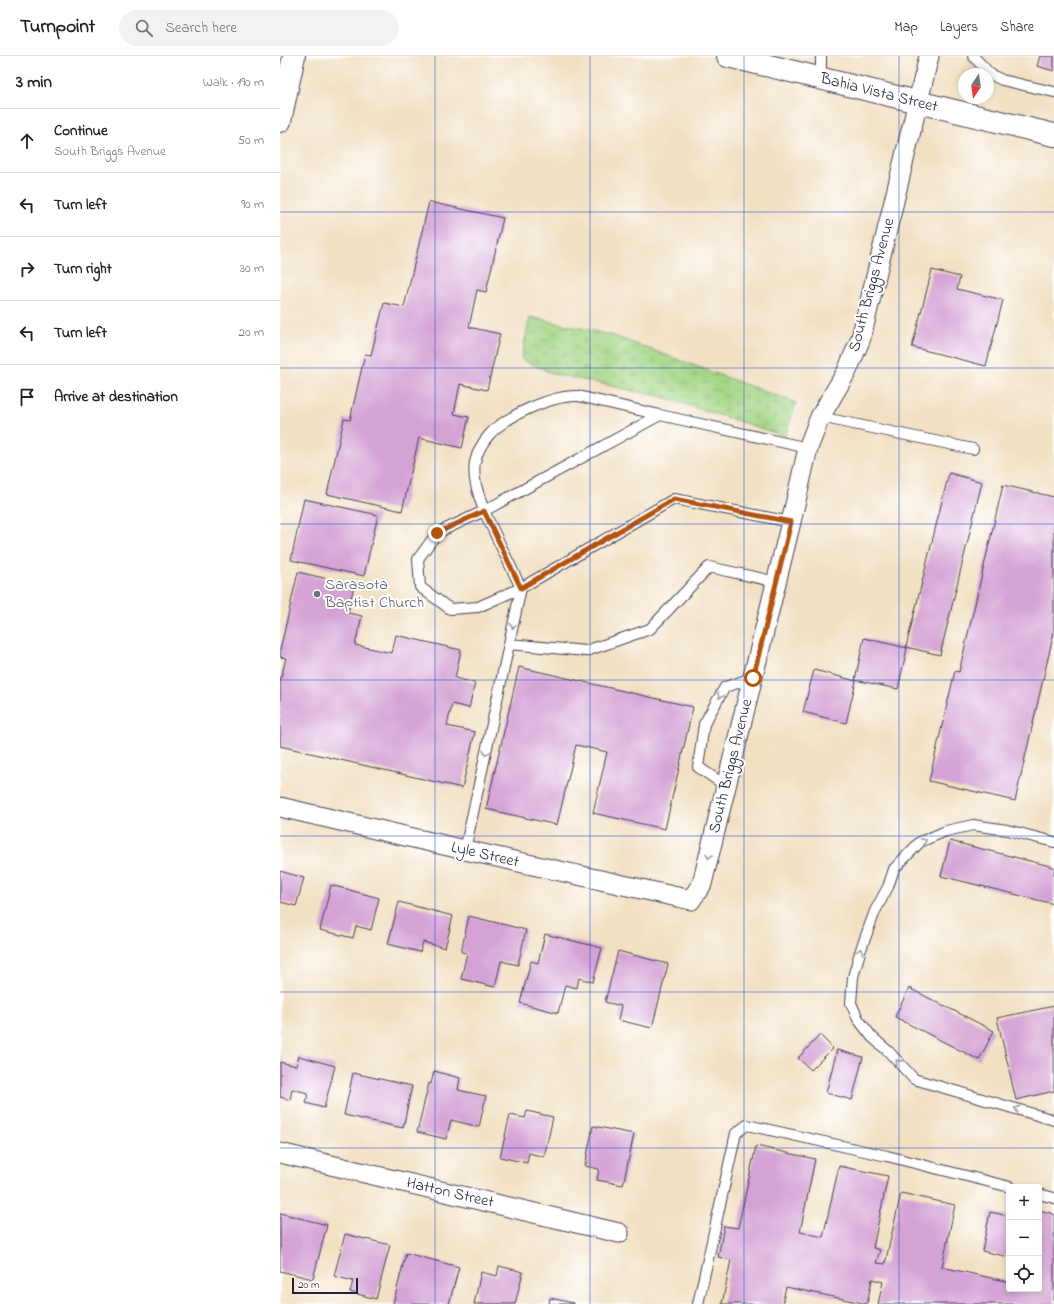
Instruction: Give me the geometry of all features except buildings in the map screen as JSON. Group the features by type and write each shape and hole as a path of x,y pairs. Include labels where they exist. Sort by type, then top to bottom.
{"street":[{"path":"280,121 294,56"},
{"name":"Bahia Vista Street","path":"728,56 1054,135"},
{"name":"South Briggs Avenue","path":"691,900 702,884 777,582 808,448 820,417 847,371 861,338 929,56"},
{"name":"Lyle Street","path":"280,807 691,900"},
{"name":"Hatton Street","path":"280,1153 619,1232"}],"lane":[{"path":"821,56 821,79"},
{"path":"973,56 990,74 1002,80 1054,92"},
{"path":"465,850 521,588 484,511 475,484 475,461 489,434 519,413 542,402 569,396 578,396 808,448"},
{"path":"660,415 484,511 437,533 418,559 420,587 450,609 478,607 521,588 674,499 791,522"},
{"path":"820,417 973,449"},
{"path":"509,644 586,652 650,629 709,567 777,582"},
{"path":"726,786 698,767 704,724 725,687 753,678"},
{"path":"1054,842 1007,830 973,825 946,831 920,842 894,869 888,887 875,911 860,952 853,977 851,1003 858,1019 872,1037 889,1052 914,1079 1054,1120"},
{"path":"698,1304 736,1134 747,1124 887,1156 1006,1186"},
{"path":"1042,1195 1054,1198"}],"green space":[{"path":"530,317 611,335 796,403 785,436 663,397 554,374 521,359"}],"place":[{"name":"Sarasota Baptist Church","path":"317,594"}],"route":[{"path":"437,533 484,511 521,588 674,499 791,522 753,678"}]}
